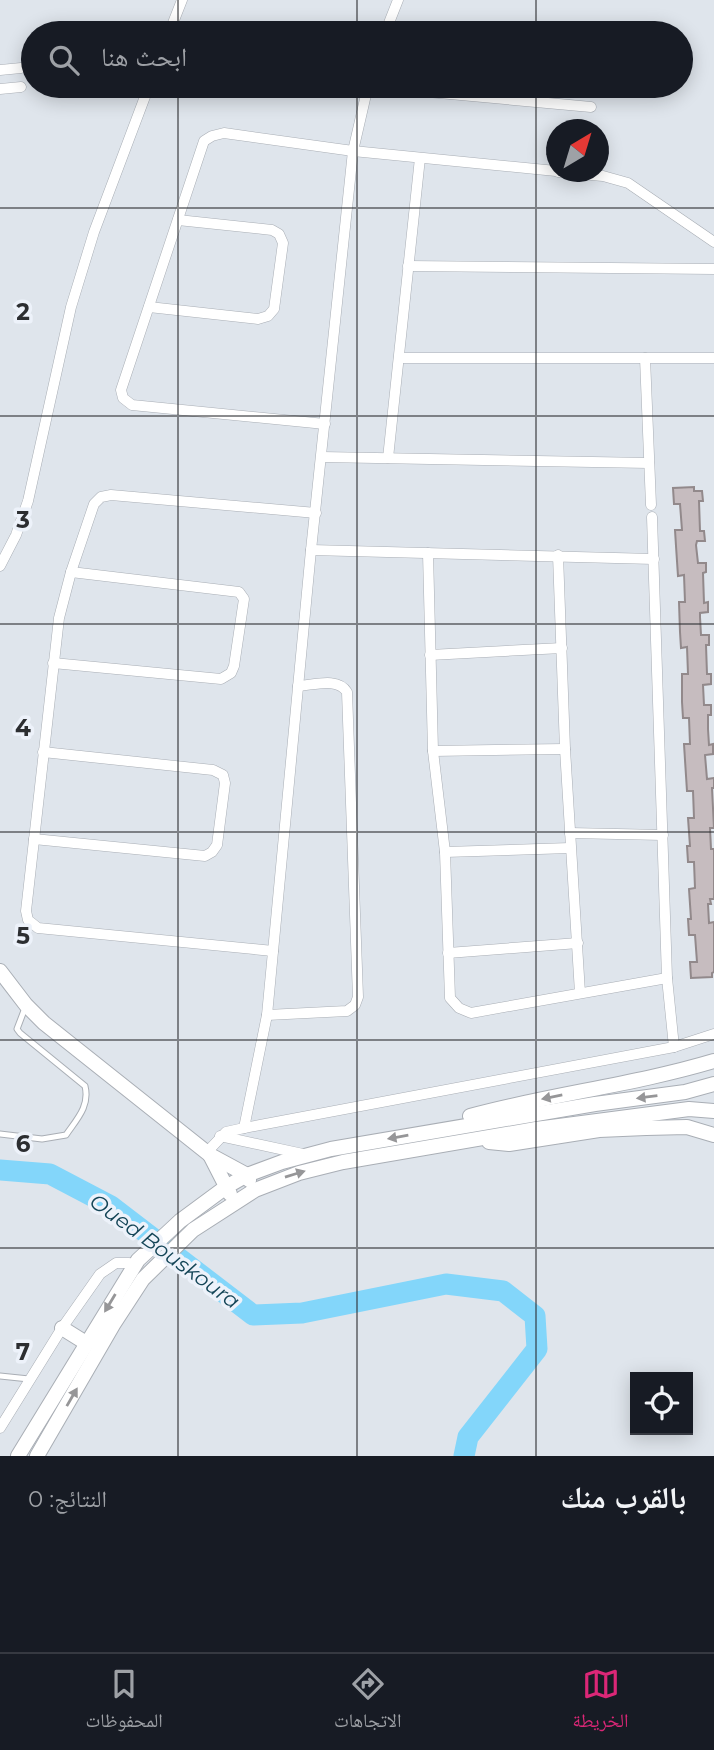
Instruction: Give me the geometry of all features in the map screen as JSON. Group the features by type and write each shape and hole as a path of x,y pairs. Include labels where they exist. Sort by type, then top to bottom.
{"main road":[{"path":"0,971 26,1004 54,1032 208,1153 247,1175 256,1190"},
{"path":"429,1132 450,1121 506,1106 679,1071 714,1061"},
{"path":"18,1456 135,1265 180,1221 247,1175 306,1155 595,1104 685,1092 714,1084"},
{"path":"37,1456 120,1313 143,1279 193,1230 256,1190 299,1172 474,1139 689,1109 714,1111"},
{"path":"474,1139 509,1144 599,1130 687,1127 714,1135"},
{"path":"208,1153 234,1202"},
{"path":"61,1328 86,1343"}],"street":[{"path":"174,21 182,0"},
{"path":"390,21 398,0"},
{"path":"0,70 21,68"},
{"path":"0,89 21,87"},
{"path":"0,566 16,535 28,501 71,307 94,232 144,98"},
{"path":"244,1128 267,1015 311,550 353,151 365,98"},
{"path":"496,98 592,107"},
{"path":"325,424 129,403 123,398 121,390 204,141 225,133 353,151 546,170"},
{"path":"388,458 420,158"},
{"path":"609,178 628,183 714,242"},
{"path":"149,307 258,319 268,316 274,309 283,243 279,234 272,230 178,220"},
{"path":"408,266 714,269"},
{"path":"399,358 714,358"},
{"path":"645,358 651,505"},
{"path":"321,457 649,463"},
{"path":"273,951 34,926 28,920 26,911 59,618 71,572 97,500 106,495 316,513"},
{"path":"652,517 667,978 674,1047"},
{"path":"311,550 654,559"},
{"path":"428,553 433,751 445,852 450,998 459,1008 471,1013 667,978"},
{"path":"558,555 565,749 580,993"},
{"path":"53,663 221,679 231,673 234,666 244,599 239,592 71,572"},
{"path":"430,655 562,648"},
{"path":"267,1015 347,1011 355,1006 358,997 348,692 336,683 298,686"},
{"path":"433,751 565,749"},
{"path":"34,839 205,856 212,852 218,842 225,783 223,775 213,770 43,752"},
{"path":"570,833 663,835"},
{"path":"445,852 570,848"},
{"path":"448,953 578,943"},
{"path":"208,1153 220,1136 244,1128 674,1047 714,1034"},
{"path":"220,1136 306,1155"},
{"path":"0,1428 61,1328 104,1269 116,1263 135,1265"}],"lane":[{"path":"0,1134 42,1139 66,1135 83,1111 88,1096 85,1086 20,1034 18,1029 26,1004"},
{"path":"0,1376 29,1379"}],"building":[{"path":"694,487 694,491 702,491 703,501 699,501 700,531 704,531 705,541 697,541 696,545 698,563 706,563 706,572 703,573 704,603 708,602 708,612 700,613 700,617 701,635 709,635 709,645 706,645 707,674 711,674 711,684 703,685 704,705 711,705 708,729 709,745 713,744 713,754 705,755 707,779 714,778 714,828 710,828 711,849 714,849 714,899 710,899 711,904 708,904 709,923 714,922 714,972 712,977 691,978 690,962 697,962 695,935 689,935 689,889 695,888 694,862 688,862 687,846 690,846 688,818 694,818 693,791 687,791 684,744 690,744 689,718 683,718 682,702 682,674 688,674 687,647 681,648 679,602 685,602 684,575 678,576 675,530 682,530 680,504 674,504 673,488"}],"waterway":[{"name":"Oued Bouskoura","path":"0,1170 50,1174 111,1206 253,1315 302,1313 446,1284 503,1291 535,1316 537,1349 468,1437 464,1456"}]}
